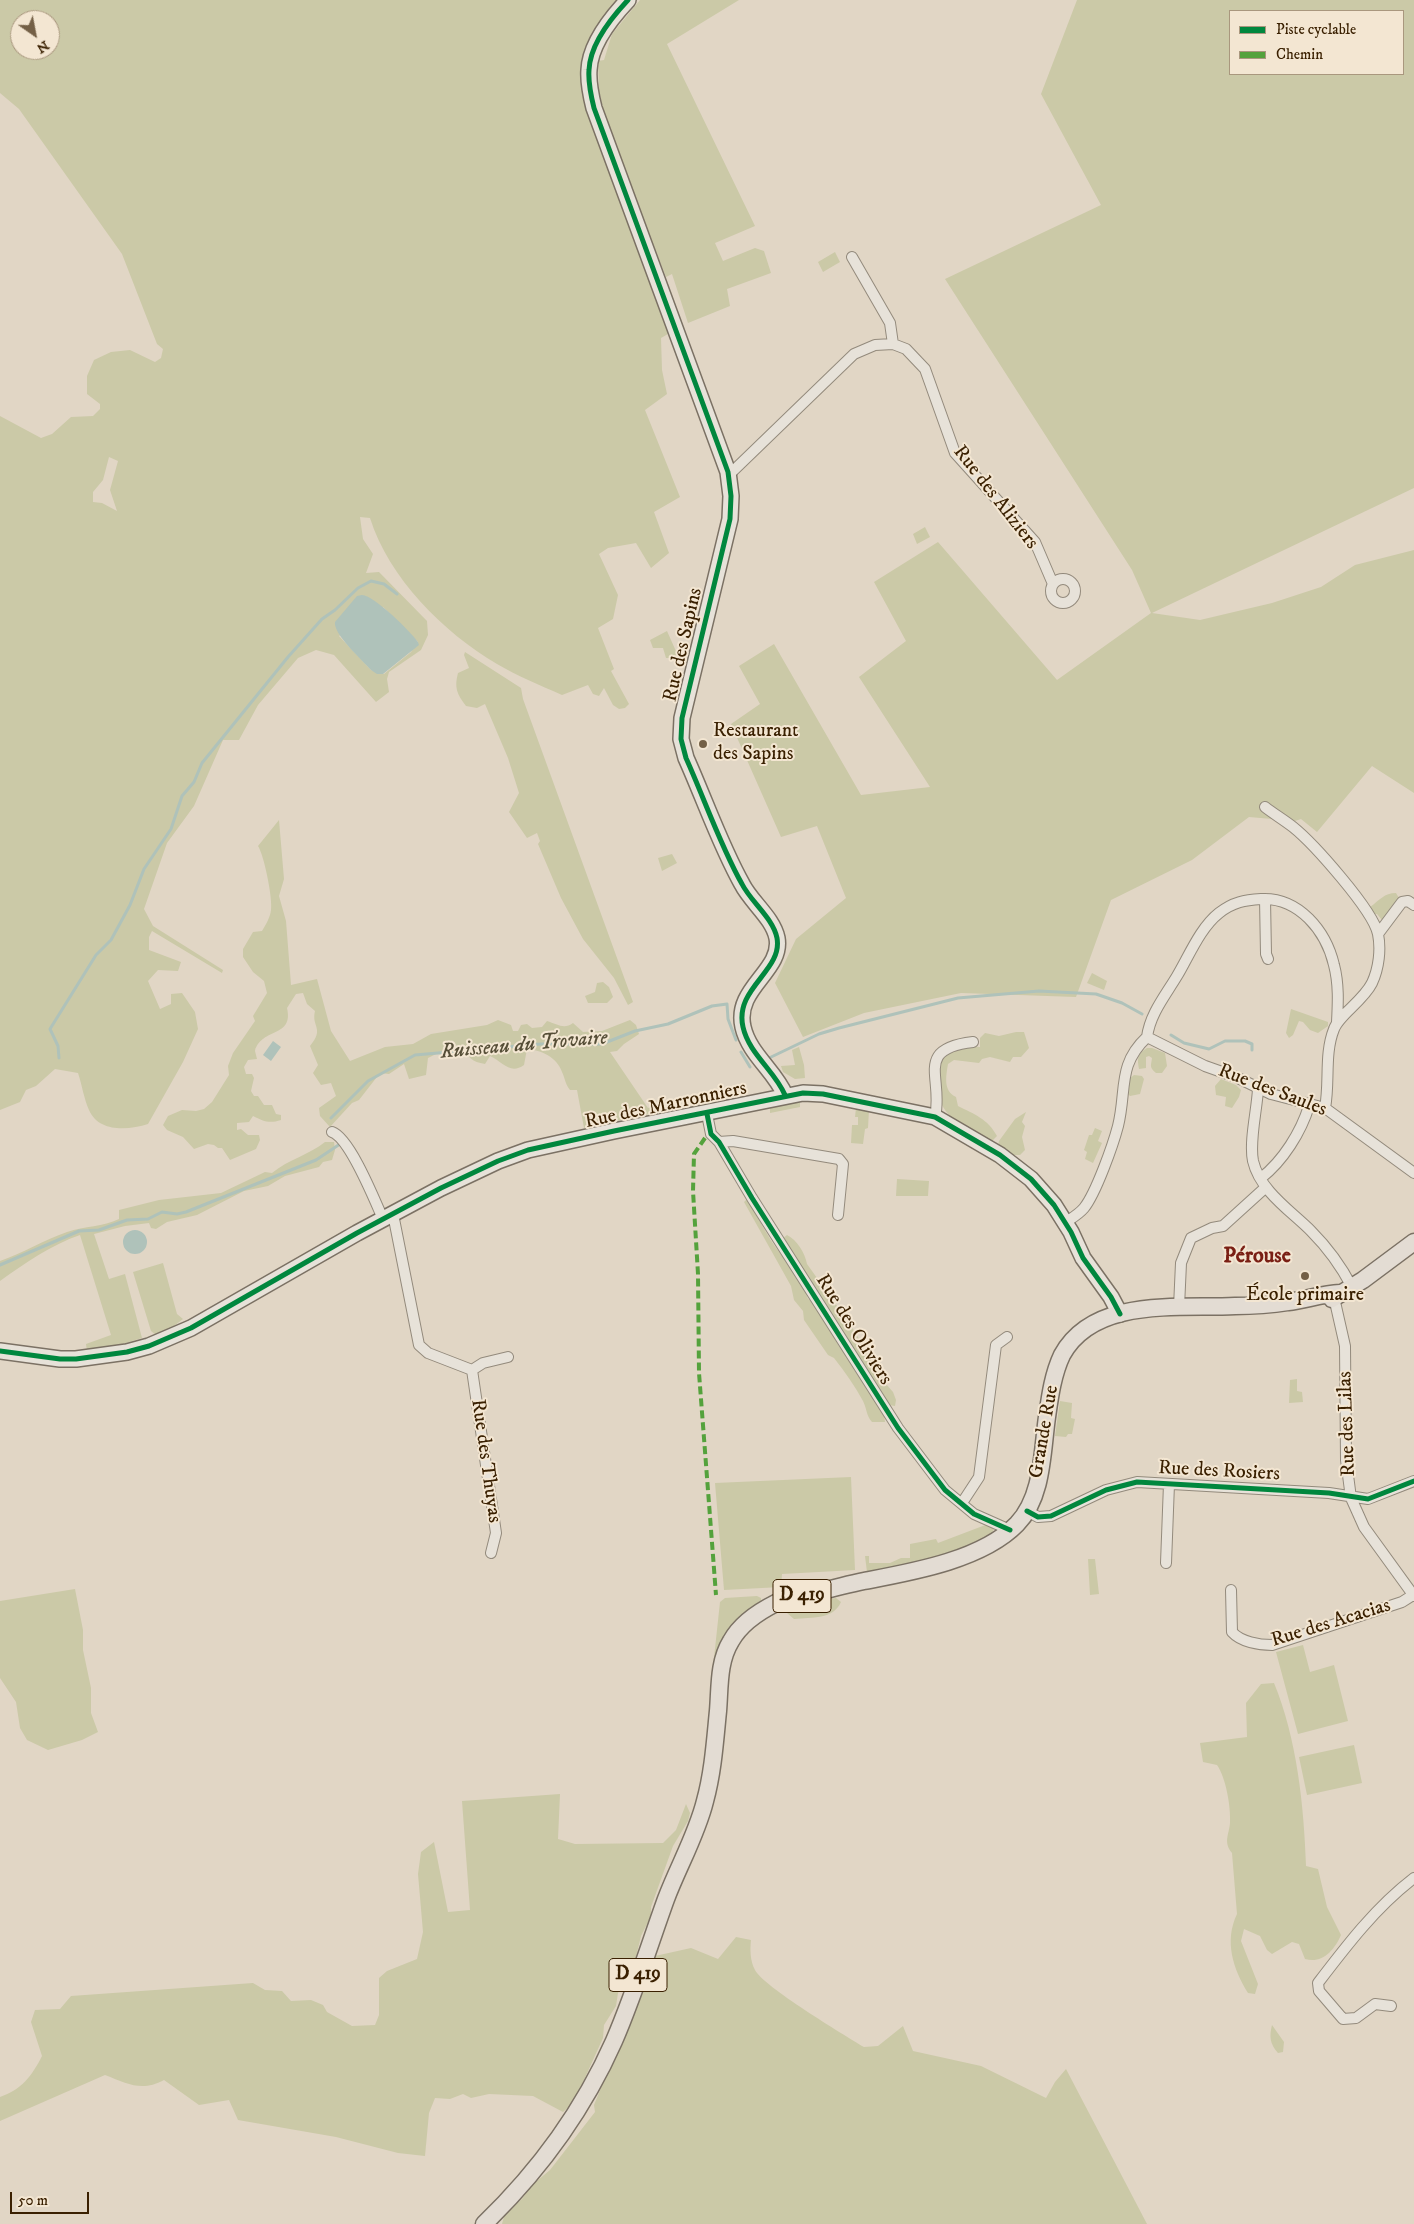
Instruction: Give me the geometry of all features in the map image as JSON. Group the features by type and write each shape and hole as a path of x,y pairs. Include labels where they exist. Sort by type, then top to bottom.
{"main road":[{"name":"Grande Rue","path":"484,2224 513,2196 547,2157 579,2109 614,2040 667,1897 705,1802 713,1759 722,1666 730,1642 743,1626 759,1611 776,1603 925,1568 988,1545 1010,1530 1027,1511 1033,1499 1040,1469 1050,1394 1058,1364 1064,1353 1078,1336 1098,1323 1120,1314 1264,1314 1308,1308 1340,1293 1414,1242"},
{"path":"1120,1314 1133,1309 1266,1305 1340,1293"}],"street":[{"name":"Rue des Sapins","path":"628,0 613,16 595,51 589,68 590,90 594,108 728,472 731,496 730,519 692,673 682,718 681,739 686,758 742,885 771,925 776,937 777,947 773,960 748,993 742,1008 742,1020 749,1043 785,1095"},
{"path":"728,472 733,471 854,354 875,345 893,344 890,323 852,257"},
{"name":"Rue des Aliziers","path":"893,344 906,349 925,369 955,453 1035,542 1053,584"},
{"path":"1265,807 1294,828 1338,876 1366,912 1378,934 1378,963 1372,982 1356,1006 1337,1022"},
{"path":"1265,899 1268,959"},
{"path":"1066,1222 1084,1208 1106,1160 1118,1126 1128,1060 1134,1049 1147,1037 1149,1026 1157,1009 1206,928 1217,914 1242,900 1265,899 1287,902 1301,911 1318,929 1325,941 1335,967 1337,1022 1327,1058 1328,1078 1325,1108"},
{"path":"1378,934 1402,902 1408,901 1414,905"},
{"name":"Rue des Saules","path":"1147,1037 1205,1066 1236,1076 1258,1089 1309,1106 1325,1108 1414,1173"},
{"path":"935,1116 935,1072 939,1055 953,1045 973,1042"},
{"path":"1258,1089 1252,1155 1264,1182"},
{"name":"Rue des Marronniers","path":"0,1351 60,1359 127,1352 149,1346 191,1328 301,1264 478,1169 528,1150 707,1114 785,1095 823,1094 935,1116 985,1145 1023,1173 1042,1190 1066,1222 1083,1258 1111,1297 1120,1314"},
{"path":"1180,1307 1180,1276 1183,1254 1191,1238 1212,1228 1223,1226 1264,1182 1270,1170 1290,1145 1301,1126 1309,1106"},
{"name":"Rue des Oliviers","path":"707,1114 708,1136 719,1142 752,1198 898,1428 945,1490 974,1514 1010,1530"},
{"name":"Rue des Thuyas","path":"332,1132 348,1148 388,1217 419,1345 428,1354 472,1370"},
{"path":"719,1142 733,1141 839,1159 843,1164 838,1215"},
{"name":"Rue des Lilas","path":"1264,1182 1337,1260 1345,1346 1346,1460 1351,1498 1364,1527 1414,1596"},
{"path":"962,1503 979,1477 996,1345 1007,1337"},
{"name":"Rue des Thuyas","path":"472,1370 483,1363 508,1357"},
{"name":"Rue des Thuyas","path":"472,1370 496,1533 491,1553"},
{"name":"Rue des Rosiers","path":"1027,1511 1045,1518 1106,1490 1137,1482 1329,1493 1351,1498 1368,1499 1414,1481"},
{"path":"1166,1562 1169,1484"},
{"name":"Rue des Acacias","path":"1231,1590 1232,1632 1237,1637 1262,1645 1272,1645 1402,1602 1414,1596"},
{"path":"1391,2006 1375,2004 1356,2018 1343,2019 1319,1991 1318,1982 1360,1928 1394,1893 1414,1878"}],"shaded area":[{"path":"0,0 618,0 606,13 587,56 613,176 636,244 651,278 668,334 661,338 662,370 667,394 645,410 680,497 654,512 669,553 651,568 636,543 608,548 599,554 618,595 613,619 598,628 614,669 611,671 629,704 625,708 619,709 613,705 604,688 599,696 593,694 588,685 562,695 512,672 477,651 438,620 420,602 390,562 370,518 360,517 363,539 373,554 366,573 379,572 427,621 428,635 421,650 389,672 387,679 389,692 376,702 334,655 316,650 298,658 258,705 239,740 223,740 194,806 167,843 144,909 153,926 223,970 222,973 152,931 149,937 149,950 181,962 178,971 158,970 148,981 160,1009 171,1004 171,994 182,993 195,1012 198,1029 183,1062 148,1124 132,1128 115,1128 100,1123 89,1110 78,1073 55,1069 36,1086 26,1090 20,1102 0,1110 0,416 41,438 52,434 71,417 93,416 100,409 100,404 87,394 87,376 94,360 111,352 130,350 155,362 161,358 163,349 157,344 122,254 19,109 0,93","holes":["109,457 118,461 110,490 117,511 102,503 93,502 93,492 103,480","383,607 418,642 411,652 384,674 371,670 339,636"]},
{"path":"640,0 739,0 667,44 755,226 715,243 723,261 755,248 764,251 771,273 727,289 730,306 688,323 672,274 666,277 609,132 599,91 598,61 604,60 612,34"},
{"path":"1077,0 1414,0 1414,488 1152,613 1200,620 1272,603 1321,587 1355,565 1414,550 1414,793 1372,766 1317,832 1301,819 1295,821 1249,817 1192,860 1111,900 1076,997 961,993 864,1013 803,1037 775,983 796,939 846,898 817,826 781,837 731,724 760,704 739,666 774,644 861,795 930,787 859,677 906,641 874,582 938,542 1057,680 1151,613 1132,570 945,279 1101,205 1041,94"},
{"path":"835,252 840,262 823,272 818,262"},
{"path":"925,527 930,537 917,544 913,534"},
{"path":"362,595 375,601 392,615 414,637 419,645 383,674 377,674 371,670 355,654 343,640 336,627 335,622 357,596"},
{"path":"667,631 679,658 666,658 663,648 653,648 650,640"},
{"path":"465,652 521,688 523,699 633,1002 628,1005 614,978 583,939 561,898 538,844 540,841 537,833 527,838 509,812 519,793 508,758 485,704 477,708 466,706 457,691 458,673 469,668 464,655"},
{"path":"279,820 284,879 279,896 286,921 291,985 317,979 331,1031 350,1061 385,1047 413,1044 431,1034 487,1025 498,1020 511,1025 513,1031 518,1031 521,1025 527,1024 532,1028 542,1027 547,1021 563,1026 573,1023 583,1032 602,1031 630,1020 636,1025 639,1034 617,1051 610,1052 648,1108 657,1104 663,1111 584,1128 577,1090 570,1090 560,1067 548,1055 527,1049 524,1065 515,1069 490,1056 485,1064 477,1062 468,1056 462,1047 450,1047 428,1058 426,1075 409,1079 404,1064 389,1074 380,1073 359,1100 352,1103 330,1127 320,1116 319,1108 336,1096 331,1083 321,1085 313,1073 318,1065 310,1046 317,1035 315,1011 307,1004 303,993 296,994 287,1008 288,1017 286,1024 259,1043 255,1051 257,1059 248,1060 244,1067 246,1074 252,1074 254,1078 251,1091 254,1096 258,1096 264,1105 272,1105 276,1114 281,1115 281,1120 273,1122 253,1116 249,1122 237,1123 237,1130 241,1129 248,1135 259,1135 260,1140 256,1149 230,1160 222,1148 208,1144 194,1149 183,1137 167,1130 163,1125 168,1116 182,1110 196,1111 204,1109 212,1102 229,1075 228,1066 233,1053 255,1021 253,1016 267,993 264,981 253,972 243,957 243,949 253,932 262,931 270,916 269,887 263,858 258,846"},
{"path":"672,854 677,863 662,871 658,858"},
{"path":"1396,893 1399,898 1386,918 1382,920 1377,914 1372,914 1370,907 1385,896"},
{"path":"1092,973 1107,981 1104,990 1087,983"},
{"path":"603,982 609,987 613,997 607,1003 588,1003 585,996 595,992 597,983"},
{"path":"1291,1009 1328,1022 1328,1026 1318,1033 1310,1030 1303,1022 1299,1021 1293,1035 1289,1038 1286,1033"},
{"path":"1024,1032 1029,1048 1021,1057 1013,1057 1010,1062 990,1057 982,1059 979,1063 954,1060 948,1064 946,1083 949,1091 956,1097 958,1106 989,1125 997,1136 992,1141 962,1125 944,1108 939,1096 938,1064 956,1049 980,1047 980,1038 985,1033 999,1036"},
{"path":"273,1041 281,1047 271,1061 263,1055"},
{"path":"799,1047 805,1078 795,1079 783,1072 781,1066 795,1065 792,1050"},
{"path":"1147,1048 1165,1053 1167,1066 1162,1073 1156,1073 1152,1069 1152,1058 1149,1056 1146,1057 1146,1068 1139,1069 1138,1057"},
{"path":"1134,1075 1142,1076 1144,1079 1140,1094 1130,1096 1127,1093 1129,1079"},
{"path":"1221,1079 1236,1085 1241,1090 1232,1108 1225,1106 1226,1097 1216,1095 1215,1086"},
{"path":"800,1102 800,1107 770,1113 770,1107"},
{"path":"856,1108 869,1110 868,1128 865,1129 863,1144 851,1143 852,1125 858,1125 858,1117 855,1117"},
{"path":"1026,1112 1022,1122 1025,1126 1022,1137 1025,1150 1020,1155 1011,1155 998,1145 999,1141 1015,1119"},
{"path":"1095,1128 1102,1131 1098,1141 1102,1143 1093,1163 1085,1159 1087,1152 1084,1150 1089,1135 1092,1135"},
{"path":"325,1142 334,1142 335,1150 332,1160 323,1162 319,1167 285,1176 268,1186 244,1191 197,1215 167,1222 156,1229 151,1228 149,1223 125,1226 94,1234 109,1279 125,1274 142,1338 87,1351 86,1344 111,1335 80,1235 49,1249 0,1281 0,1261 50,1239 74,1230 113,1222 119,1219 119,1210 159,1200 221,1193 265,1172 272,1173"},
{"path":"897,1179 929,1181 928,1196 896,1196"},
{"path":"747,1199 771,1240 800,1280 808,1299 814,1302 839,1346 850,1360 851,1365 884,1415 885,1422 872,1422 853,1384 834,1358 828,1355 804,1320 803,1311 794,1300 791,1286 744,1202"},
{"path":"135,1230 144,1233 147,1242 144,1251 135,1254 126,1251 123,1242 126,1233"},
{"path":"787,1235 800,1247 807,1264 850,1324 886,1384 893,1392 896,1400 895,1406 889,1405 861,1364 854,1349 843,1337 782,1239"},
{"path":"163,1263 177,1314 183,1319 170,1329 156,1335 151,1331 133,1272"},
{"path":"1297,1379 1297,1391 1302,1392 1303,1402 1289,1403 1290,1380"},
{"path":"1060,1401 1072,1403 1071,1418 1075,1419 1072,1434 1068,1434 1066,1437 1055,1436"},
{"path":"851,1477 855,1570 782,1574 781,1587 724,1590 715,1483"},
{"path":"988,1524 994,1527 989,1536 977,1544 960,1551 917,1563 867,1572 865,1556 869,1556 869,1563 890,1563 901,1558 910,1558 910,1544 936,1539 938,1543"},
{"path":"1088,1559 1095,1559 1099,1594 1090,1595"},
{"path":"75,1589 83,1630 83,1650 91,1688 91,1713 98,1732 82,1740 48,1750 27,1740 20,1728 16,1702 0,1678 0,1601"},
{"path":"757,1596 761,1598 761,1601 730,1629 721,1645 713,1667 720,1602 725,1598"},
{"path":"836,1598 841,1602 833,1612 827,1615 794,1619 787,1613 790,1606"},
{"path":"1303,1645 1310,1672 1334,1665 1348,1721 1298,1734 1276,1652"},
{"path":"1274,1683 1282,1704 1294,1750 1301,1796 1306,1866 1318,1869 1327,1907 1341,1935 1327,1955 1317,1960 1311,1960 1305,1959 1299,1944 1292,1942 1272,1954 1267,1950 1260,1936 1244,1929 1241,1941 1258,1984 1255,1994 1248,1993 1234,1965 1232,1955 1231,1934 1237,1914 1232,1853 1227,1842 1230,1823 1229,1801 1223,1777 1217,1765 1203,1762 1200,1743 1247,1737 1246,1703 1261,1684"},
{"path":"1354,1745 1362,1783 1307,1795 1299,1757"},
{"path":"560,1794 558,1839 575,1844 663,1843 676,1830 686,1804 690,1813 688,1821 673,1846 651,1907 651,1916 641,1936 636,1957 618,1993 616,2006 604,2025 603,2038 574,2102 563,2112 533,2096 489,2094 471,2098 463,2094 450,2099 435,2098 429,2113 425,2156 398,2153 336,2137 238,2120 229,2100 199,2105 164,2080 149,2086 142,2086 128,2084 105,2075 0,2121 0,2097 20,2086 34,2070 42,2056 31,2022 35,2010 60,2009 71,1996 253,1983 265,1990 282,1991 291,2001 311,2000 323,2005 327,2012 352,2026 375,2025 379,2015 379,1978 387,1971 417,1959 423,1932 418,1874 421,1852 434,1842 448,1912 470,1910 462,1801"},
{"path":"736,1937 751,1940 752,1963 761,1978 805,2010 864,2047 878,2046 903,2026 913,2051 981,2066 1046,2098 1055,2082 1066,2069 1147,2224 502,2224 505,2213 522,2199 532,2185 550,2170 595,2112 594,2105 655,1956 691,1948 718,1959"},
{"path":"1272,2025 1284,2042 1283,2052 1278,2053 1273,2047 1270,2037"}],"waterway":[{"path":"59,1058 58,1046 50,1029 96,955 111,940 130,905 144,869 171,829 182,796 194,782 202,763 288,657 322,619 335,610 358,588 371,581 384,584 397,594"},
{"name":"Ruisseau du Trovaire","path":"767,1059 819,1034 958,998 1039,991 1096,994 1122,1003 1142,1014"},
{"name":"Ruisseau du Trovaire","path":"331,1118 368,1081 415,1055 541,1044 602,1044 635,1031 668,1024 712,1006 727,1004 728,1019 736,1040"},
{"name":"Ruisseau du Trovaire","path":"1171,1035 1184,1043 1209,1049 1225,1041 1245,1041 1252,1044 1252,1050"},
{"path":"741,1052 750,1067"},
{"name":"Ruisseau du Trovaire","path":"0,1265 79,1231 99,1230 127,1220 148,1219 162,1212 177,1214 186,1212 316,1160 340,1144"}],"marked path":[{"path":"705,1138 694,1154 693,1191 698,1274 699,1373 716,1595"}],"cycle path":[{"path":"628,0 608,23 593,51 589,70 591,94 594,108 728,472 731,496 730,519 682,718 681,739 686,758 734,870 746,891 767,917 775,931 777,950 773,960 751,990 745,1001 742,1013 746,1037 756,1054 781,1086 785,1095"},
{"path":"0,1351 60,1359 76,1359 127,1352 149,1346 191,1328 357,1233 441,1188 498,1161 528,1150 803,1093 823,1094 935,1117 1000,1155 1031,1179 1054,1205 1071,1232 1083,1258 1111,1297 1120,1314"},
{"path":"707,1114 711,1134 719,1142 752,1198 898,1428 945,1490 974,1514 1010,1530"},
{"path":"1027,1511 1038,1517 1051,1516 1106,1490 1137,1482 1329,1493 1368,1499 1414,1481"}],"place":[{"name":"Restaurant des Sapins","path":"703,744"},
{"name":"École primaire","path":"1305,1276"}],"district":[{"name":"Pérouse","path":"1257,1257"}]}
